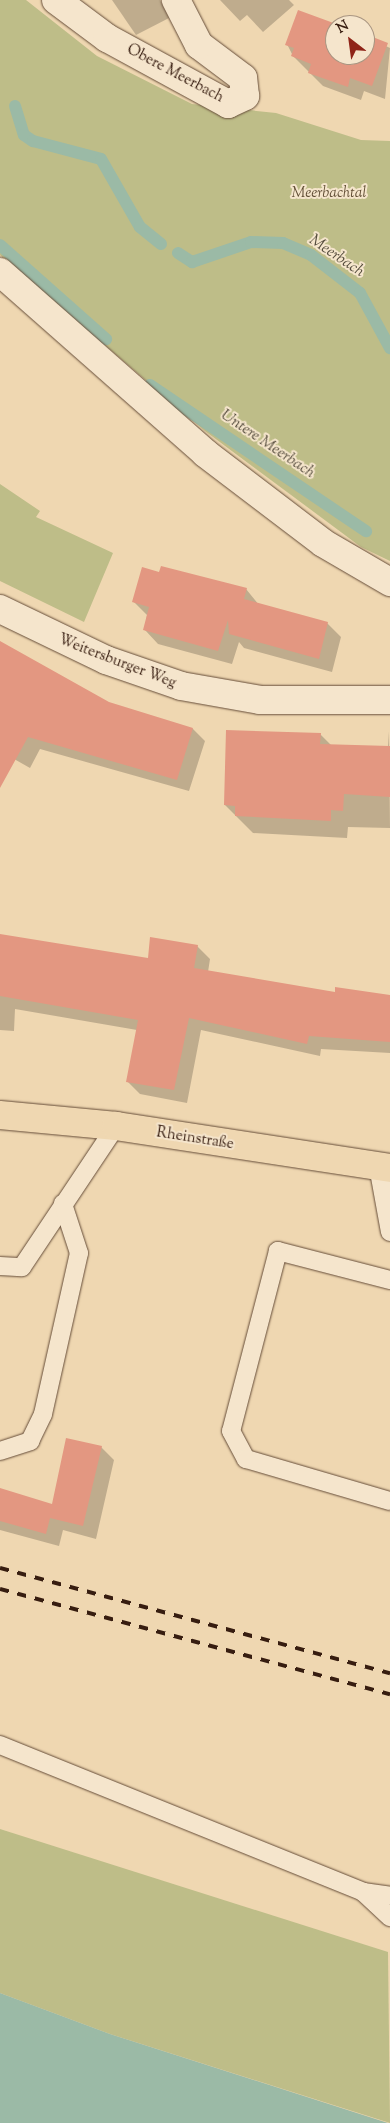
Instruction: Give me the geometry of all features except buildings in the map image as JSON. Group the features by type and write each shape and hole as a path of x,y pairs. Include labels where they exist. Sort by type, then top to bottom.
{"main road":[{"name":"Rheinstraße","path":"0,1115 116,1126 384,1167"}],"street":[{"name":"Obere Meerbach","path":"56,0 108,38 228,104 244,96 243,78 200,44 176,0"},
{"path":"0,272 205,453 323,543 390,582"},
{"name":"Weitersburger Weg","path":"0,609 106,660 181,686 260,700 390,700"}],"lane":[{"path":"0,1266 22,1267 116,1126"},
{"path":"384,1167 390,1232"},
{"path":"0,1451 30,1441 42,1414 79,1253 63,1204"},
{"path":"390,1280 278,1251 231,1431 246,1459 390,1501"},
{"path":"0,1745 363,1892 390,1896"},
{"path":"363,1892 390,1917"}],"green space":[{"name":"Meerbachtal","path":"0,0 26,0 97,56 192,104 276,113 361,140 390,141 390,561 361,547 205,431 0,255"},
{"path":"0,484 40,511 36,517 113,553 84,622 0,581"},
{"path":"0,1829 388,1952 390,2123 110,2034 0,1993"}],"shaded area":[{"path":"0,1993 110,2034 388,2123 0,2123"}],"waterway":[{"name":"Meerbach","path":"15,106 24,135 33,141 101,159 140,227 161,244"},
{"name":"Meerbach","path":"178,253 192,262 251,242 283,243 311,255 360,293 390,348"},
{"name":"Untere Meerbach","path":"0,245 106,339"},
{"name":"Untere Meerbach","path":"150,385 366,531"}],"railway":[{"path":"0,1568 390,1673"},
{"path":"0,1589 390,1694"}]}
